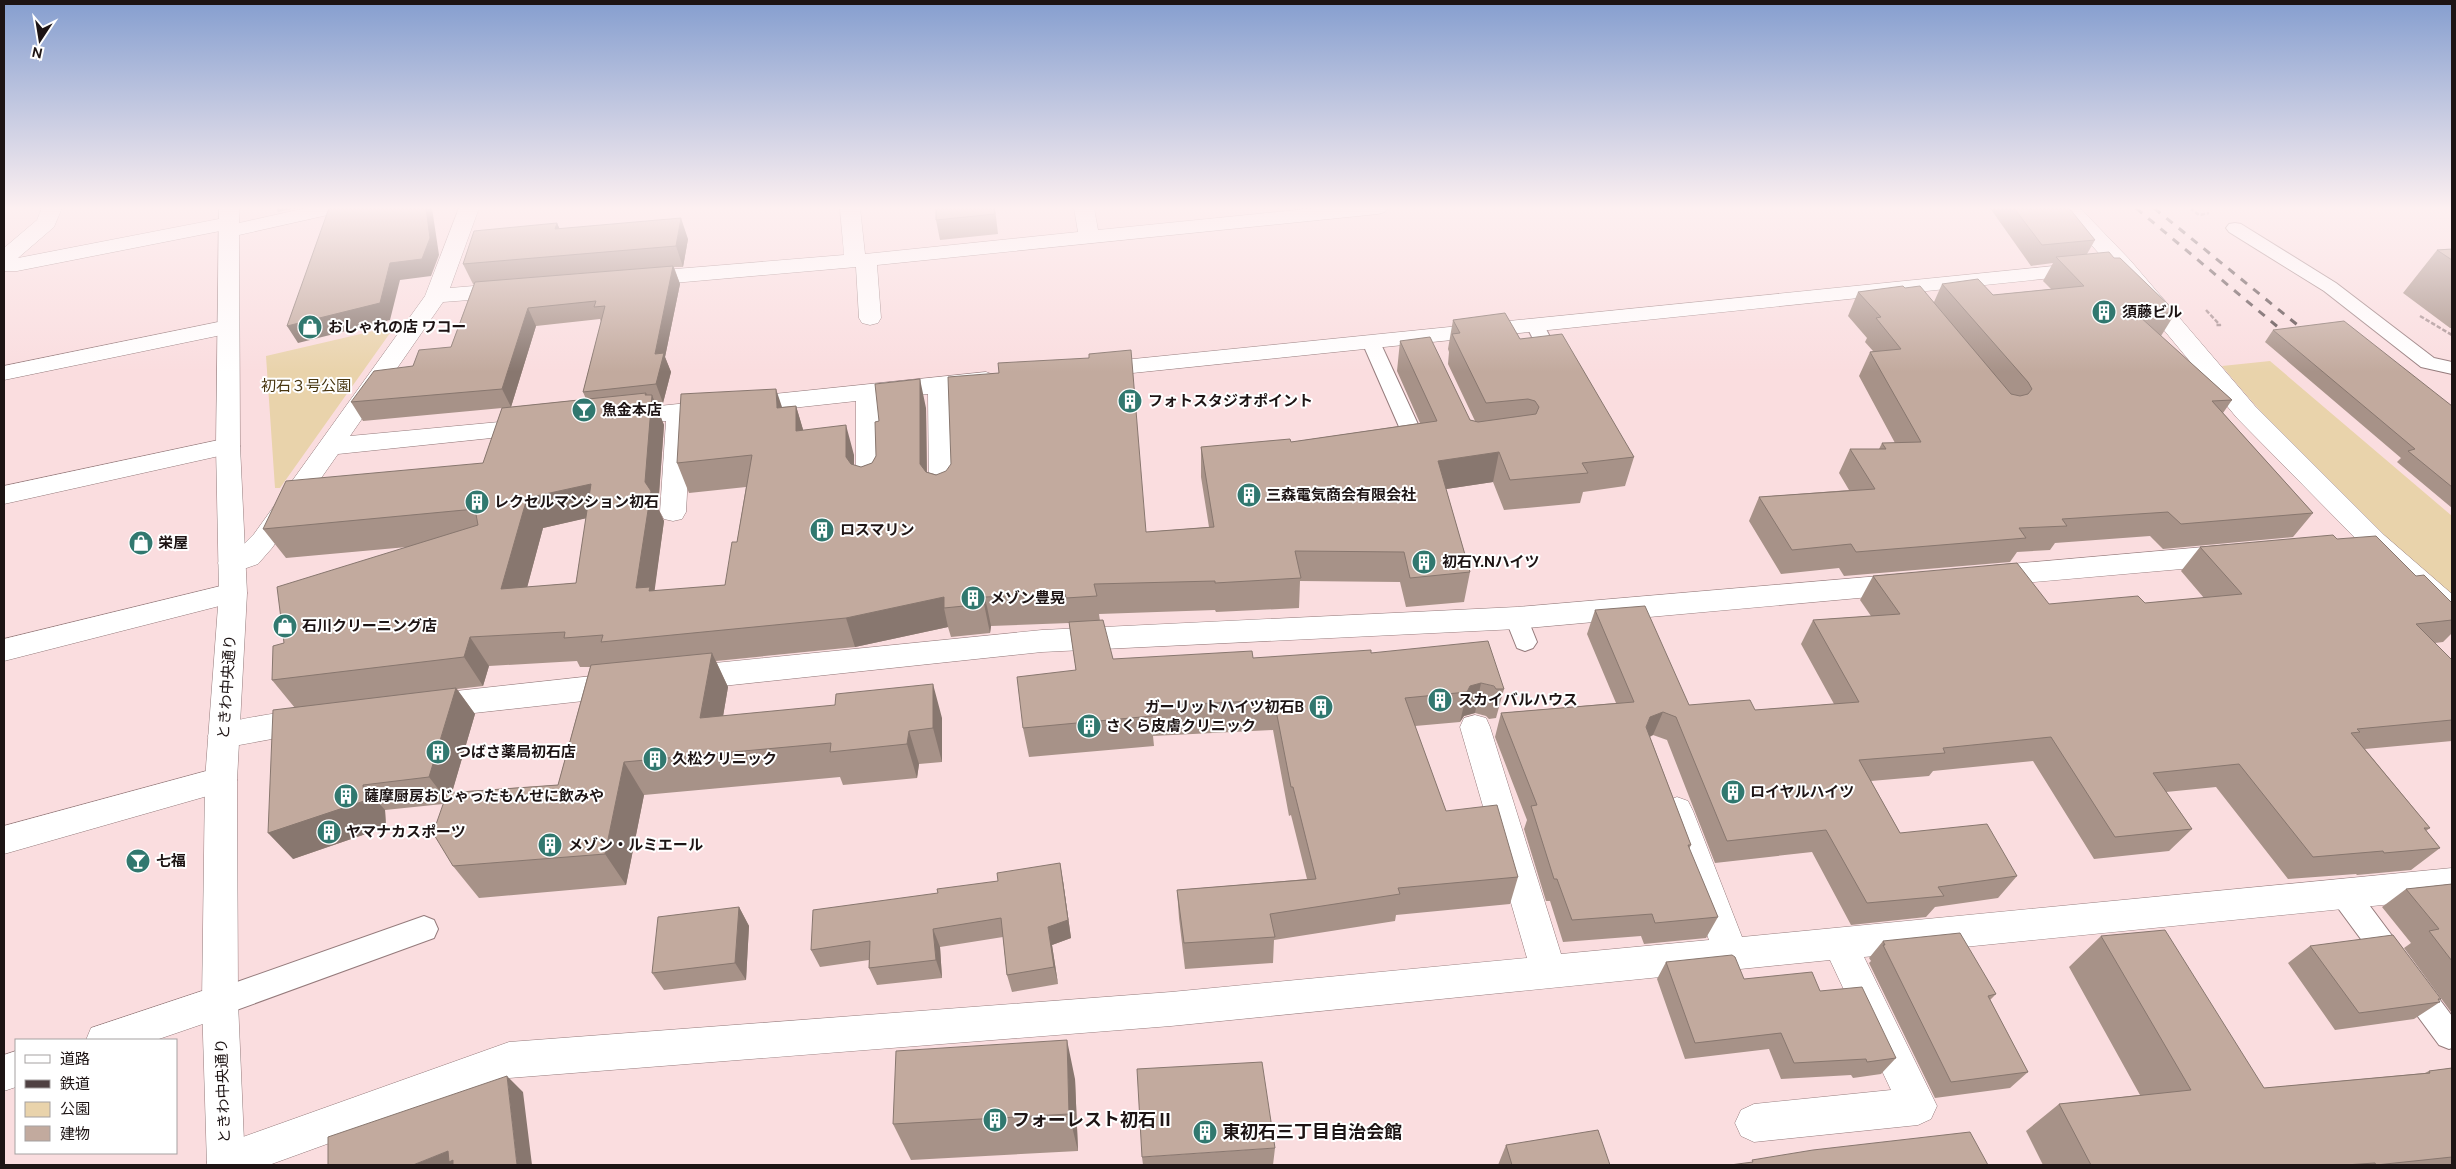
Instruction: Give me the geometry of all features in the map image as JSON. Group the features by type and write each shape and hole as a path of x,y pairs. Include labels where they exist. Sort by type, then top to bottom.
{"street":[{"path":"4,265 29,263"},
{"name":"ときわ中央通り","path":"226,1163 220,1002 221,780 233,593 228,446 229,263"},
{"path":"232,563 248,557 262,541 331,446 436,296 449,263"},
{"path":"621,281 842,263"},
{"path":"861,263 870,318"},
{"path":"2119,263 2246,412 2376,542 2452,610"},
{"path":"1068,372 1371,342 1428,346 1538,331 1908,295 2122,266"},
{"path":"436,296 533,288"},
{"path":"4,373 228,327"},
{"path":"599,420 1009,378"},
{"path":"940,385 942,494"},
{"path":"868,393 869,486"},
{"path":"673,512 679,412"},
{"path":"331,446 550,425"},
{"path":"4,495 228,446"},
{"path":"2346,545 2376,542"},
{"path":"1961,579 2257,553"},
{"path":"406,709 1042,641 1521,630 1932,582"},
{"path":"4,650 233,593"},
{"path":"223,736 263,727 339,717"},
{"path":"1475,727 1549,972"},
{"path":"4,840 221,780"},
{"path":"1668,788 1732,955"},
{"path":"226,1163 509,1060 1171,1009 2452,883"},
{"path":"1754,1123 1918,1106 1840,944"},
{"path":"107,1039 220,1002"}],"lane":[{"path":"2291,263 2330,287 2428,363 2452,368"},
{"path":"1371,342 1412,433 1398,436"},
{"path":"2345,895 2449,1035"},
{"path":"220,1002 424,928"}],"green space":[{"name":"初石３号公園","path":"395,326 280,488 275,488 266,356"},
{"path":"2270,361 2452,516 2452,597 2391,542 2303,457 2222,366"}],"building":[{"path":"310,263 394,263 390,263 380,303 287,326"},
{"path":"2061,263 2125,263 2176,312 2139,316 2232,400 2212,401 2313,513 2181,524 2168,512 2062,519 2067,526 2019,528 2026,538 1856,552 1851,544 1792,550 1759,497 1875,489 1850,449 1886,449 1882,443 1921,442 1870,352 1901,349 1876,318 1881,317 1858,292 1903,286 1905,288 1920,286 2011,394 2020,396 2028,394 2032,389 2028,382 1942,284 1978,279 1993,295 2084,286"},
{"path":"673,266 655,354 664,353 656,384 583,392 605,306 594,307 596,301 528,308 502,389 351,402 374,371 413,366 419,350 451,347 475,282"},
{"path":"1505,313 1520,339 1562,334 1634,457 1582,463 1588,473 1510,480 1499,452 1438,461 1470,572 1410,578 1404,552 1295,551 1301,578 1215,583 1215,581 1094,584 1097,596 1066,598 1065,594 985,597 984,604 944,608 944,597 846,618 601,642 603,635 564,638 565,632 470,637 464,657 272,680 273,646 284,643 277,587 478,525 475,509 263,529 286,481 483,463 502,408 646,393 645,395 652,395 645,482 651,491 636,588 650,587 649,591 725,585 732,542 737,542 752,455 677,463 681,394 776,389 777,408 796,406 796,431 846,425 846,457 851,464 861,467 872,463 876,456 875,422 879,421 875,384 920,379 920,464 926,472 936,475 946,471 951,464 948,377 999,373 998,363 1089,358 1089,354 1131,350 1146,532 1214,527 1201,447 1290,439 1291,442 1437,421 1400,341 1430,337 1470,420 1478,422 1536,414 1539,407 1535,401 1528,399 1486,403 1452,334 1460,333 1453,320","holes":["591,484 576,583 501,589 527,498"]},
{"path":"2344,321 2452,406 2452,487 2408,451 2415,449 2273,330"},
{"path":"2333,535 2337,539 2376,536 2416,576 2424,575 2452,603 2452,620 2416,624 2452,660 2452,720 2357,729 2360,732 2351,733 2430,828 2424,828 2440,848 2313,857 2239,764 2153,773 2192,829 2115,837 2051,737 1943,748 1945,753 1859,760 1900,833 1987,824 2017,876 1938,887 1944,896 1867,903 1826,830 1727,841 1676,717 1663,712 1650,717 1646,727 1691,845 1688,845 1718,917 1655,923 1652,914 1572,920 1557,879 1554,879 1531,806 1537,805 1501,713 1634,702 1595,610 1645,606 1689,705 1750,700 1755,710 1859,702 1813,620 1900,614 1873,576 2017,563 2049,604 2138,596 2145,603 2242,594 2200,547"},
{"path":"1103,620 1113,659 1252,651 1253,658 1371,650 1371,653 1488,641 1504,689 1496,689 1494,686 1481,683 1470,686 1467,692 1405,698 1446,811 1497,805 1518,877 1398,888 1400,894 1270,914 1275,937 1184,943 1177,890 1316,879 1293,787 1291,787 1274,700 1151,706 1152,716 1023,728 1017,677 1076,670 1069,622"},
{"path":"712,653 700,718 835,705 836,694 933,684 933,728 909,731 907,744 830,752 831,743 624,762 605,854 453,866 433,833 447,793 558,785 591,665"},
{"path":"456,688 429,777 363,785 364,801 268,833 273,710"},
{"path":"1060,863 1068,920 1048,927 1054,967 1007,975 1001,918 933,929 936,960 869,968 870,941 811,950 813,910 938,893 937,889 998,881 997,873"},
{"path":"2452,884 2452,961 2429,931 2439,929 2406,889"},
{"path":"739,907 735,963 652,973 658,917"},
{"path":"2165,930 2264,1088 2430,1073 2429,1071 2452,1068 2452,1157 2376,1165 2375,1163 2345,1165 2091,1165 2059,1104 2191,1090 2101,936"},
{"path":"1960,933 1996,994 1988,996 2028,1072 1951,1082 1883,945 1885,945 1883,941"},
{"path":"2393,935 2441,999 2438,999 2440,1002 2359,1013 2310,946"},
{"path":"1732,955 1735,957 1744,979 1812,972 1820,991 1862,987 1896,1058 1867,1062 1866,1059 1794,1063 1781,1033 1695,1043 1666,962"},
{"path":"1067,1040 1069,1114 893,1124 896,1051"},
{"name":"東初石三丁目自治会館","path":"1262,1062 1275,1148 1142,1157 1137,1069"},
{"path":"507,1076 517,1165 453,1165 453,1160 449,1162 448,1151 413,1165 328,1165 328,1137"},
{"path":"1598,1130 1610,1165 1512,1165 1506,1145"},
{"path":"1970,1132 1988,1165 1730,1165 1813,1150"}],"railway":[{"path":"2201,263 2291,338"},
{"path":"2221,263 2311,336"}],"place":[{"name":"須藤ビル","path":"2104,312"},
{"name":"おしゃれの店 ワコー","path":"310,327"},
{"name":"フォトスタジオポイント","path":"1130,401"},
{"name":"魚金本店","path":"584,410"},
{"name":"三森電気商会有限会社","path":"1249,495"},
{"name":"レクセルマンション初石","path":"477,502"},
{"name":"ロスマリン","path":"822,530"},
{"name":"栄屋","path":"141,543"},
{"name":"初石Y.Nハイツ","path":"1424,562"},
{"name":"メゾン豊晃","path":"973,598"},
{"name":"石川クリーニング店","path":"285,626"},
{"name":"スカイバルハウス","path":"1440,700"},
{"name":"ガーリットハイツ初石B","path":"1321,707"},
{"name":"さくら皮膚クリニック","path":"1089,726"},
{"name":"つばさ薬局初石店","path":"438,752"},
{"name":"久松クリニック","path":"655,759"},
{"name":"ロイヤルハイツ","path":"1733,792"},
{"name":"薩摩厨房おじゃったもんせに飲みや","path":"346,796"},
{"name":"ヤマナカスポーツ","path":"329,832"},
{"name":"メゾン・ルミエール","path":"550,845"},
{"name":"七福","path":"138,861"},
{"name":"フォーレスト初石Ⅱ","path":"995,1120"},
{"name":"東初石三丁目自治会館","path":"1205,1132"}]}
